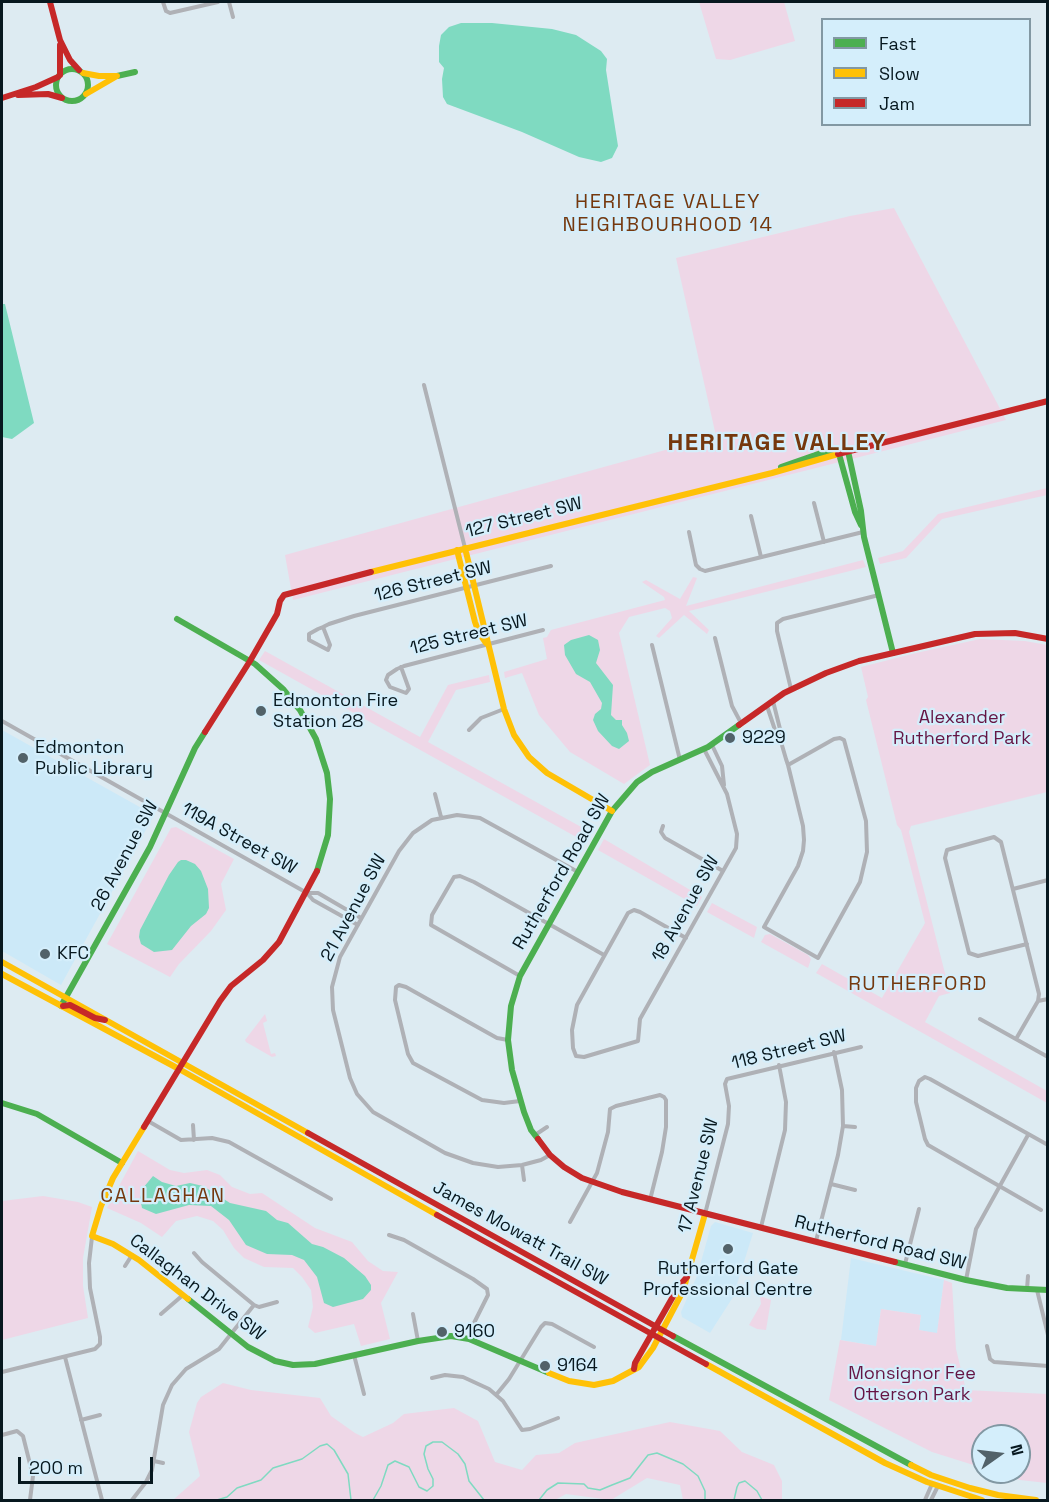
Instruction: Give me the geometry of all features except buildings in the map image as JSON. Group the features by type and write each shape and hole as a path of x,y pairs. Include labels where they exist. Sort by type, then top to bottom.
{"street":[{"path":"50,2 60,40 70,60 88,83 86,94"},
{"path":"163,2 166,11 170,13 218,2"},
{"path":"229,2 233,17"},
{"path":"60,40 60,75 57,90 63,98"},
{"path":"2,98 60,75 67,70 99,76 117,76 135,72"},
{"path":"13,95 48,94 75,101 117,76"},
{"path":"424,385 486,632 487,644 504,709 514,735 529,757 556,779 612,811"},
{"name":"127 Street SW","path":"284,596 457,550 772,473 783,466 814,455 827,452 839,454 848,452 1047,401"},
{"path":"848,452 861,511 863,532"},
{"path":"839,454 863,532 894,653"},
{"path":"814,503 824,542"},
{"path":"751,516 761,557"},
{"path":"689,532 699,569 708,570 863,532"},
{"path":"457,550 477,627 487,644"},
{"name":"126 Street SW","path":"323,627 354,616 551,566"},
{"path":"791,689 777,632 777,623 783,619 879,595"},
{"name":"26 Avenue SW","path":"62,1006 134,877 199,741 250,661 277,614 280,600 284,596"},
{"path":"2,1372 95,1349 100,1344 90,1288 89,1263 92,1236 104,1197 122,1163 224,996 235,982 272,951 307,893 319,867 328,836 330,799 325,765 316,739 300,710 283,689 250,661 177,618"},
{"path":"323,627 331,646 328,650 307,637 310,633 323,627"},
{"name":"125 Street SW","path":"401,667 409,689 406,693 390,687 386,680 388,675 401,667 543,630"},
{"name":"Rutherford Road SW","path":"1047,639 1015,633 985,633 952,638 840,668 791,689 704,750 652,772 637,782 612,811 520,976 511,1006 508,1040 520,1101 535,1135 550,1155 571,1172 592,1183 650,1200 966,1280 1047,1290"},
{"path":"715,638 732,706 741,723"},
{"path":"652,645 681,760"},
{"path":"770,702 780,729 779,735"},
{"path":"770,702 775,730 779,735 788,765 803,826 803,851 798,866 764,927 818,958 857,890 863,874 867,852 864,813 846,744 840,738 834,739 788,765"},
{"path":"469,729 481,718 504,709"},
{"name":"119A Street SW","path":"2,721 307,893 313,900 358,925"},
{"name":"18 Avenue SW","path":"604,956 579,999 575,1011 572,1030 575,1054 584,1057 639,1041 640,1019 734,852 738,841 724,786 722,766 712,745"},
{"name":"18 Avenue SW","path":"704,750 724,786"},
{"path":"523,763 529,757"},
{"path":"435,794 441,817 463,815 485,820 578,872"},
{"name":"21 Avenue SW","path":"441,817 423,825 406,841 358,925 338,961 331,995 333,1010 354,1089 373,1112 454,1157 486,1166 522,1165"},
{"path":"663,826 661,832 665,838 723,871"},
{"path":"1016,1039 1038,1001 1039,991 1001,842 992,837 952,847 945,852 971,954 978,956 1027,944"},
{"path":"520,976 435,928 430,922 451,880 456,876 474,882 604,956 627,915 632,911 640,912 686,938"},
{"path":"1013,890 1047,880"},
{"name":"119A Street SW","path":"307,893 318,893 362,918"},
{"name":"James Mowatt Trail SW","path":"2,963 109,1020 887,1454 938,1478 998,1495 1036,1500"},
{"name":"James Mowatt Trail SW","path":"2,974 179,1069 885,1463 935,1485 982,1500"},
{"path":"508,1040 497,1038 406,987 397,986 394,997 410,1059 482,1100 504,1104 520,1101"},
{"path":"1038,1001 1047,999"},
{"path":"62,1006 70,1005 95,1018 109,1020"},
{"path":"980,1019 1047,1057"},
{"name":"118 Street SW","path":"726,1081 730,1077 861,1047"},
{"path":"816,1242 843,1126 842,1090 834,1052"},
{"path":"761,1228 785,1130 785,1094 778,1065"},
{"path":"1041,1210 931,1147 925,1139 915,1097 919,1080 925,1077 1047,1145"},
{"name":"17 Avenue SW","path":"658,1337 659,1328 679,1286 688,1277 705,1214 728,1124 729,1106 726,1081"},
{"path":"570,1222 598,1169 606,1141 609,1110 614,1106 657,1095 664,1096 667,1107 665,1137 650,1200"},
{"path":"2,1103 28,1110 122,1163"},
{"path":"148,1121 177,1139 212,1138 233,1143 331,1198"},
{"path":"192,1125 194,1140"},
{"path":"843,1126 855,1127"},
{"path":"535,1135 547,1127"},
{"path":"966,1280 974,1235 1028,1135"},
{"path":"524,1180 522,1165 550,1155"},
{"path":"831,1184 855,1190"},
{"path":"904,1264 919,1209"},
{"path":"389,1235 404,1240 487,1289 488,1295 473,1325 469,1339"},
{"name":"Callaghan Drive SW","path":"92,1236 132,1255 260,1354 286,1364 315,1364 444,1336 469,1339 569,1381 600,1385 613,1381 639,1367 658,1337"},
{"path":"194,1253 254,1305 259,1307 277,1302"},
{"path":"125,1266 132,1255"},
{"path":"1027,1289 1028,1276"},
{"path":"1037,1290 1047,1335"},
{"path":"161,1314 183,1295"},
{"path":"132,1500 149,1477 156,1452 163,1405 172,1385 186,1369 219,1349 254,1305"},
{"path":"413,1314 418,1341"},
{"path":"496,1395 509,1379 541,1327 547,1322 594,1347"},
{"name":"17 Avenue SW","path":"651,1334 659,1328"},
{"path":"634,1369 651,1334"},
{"path":"987,1346 990,1359 994,1362 1047,1366"},
{"path":"354,1355 364,1394"},
{"path":"65,1357 102,1500"},
{"path":"432,1378 445,1375 463,1377 479,1384 496,1395 522,1430 558,1418"},
{"path":"81,1420 100,1415"},
{"path":"2,1435 17,1431 23,1436 33,1476 30,1500"},
{"path":"149,1451 156,1452"},
{"path":"154,1461 163,1463"},
{"path":"931,1500 938,1478"},
{"path":"925,1500 935,1485"}],"shaded area":[{"path":"461,23 492,23 552,29 576,35 601,51 607,59 606,70 618,146 612,158 601,162 579,157 522,132 447,104 443,97 444,68 439,62 439,46 441,35 449,27"},
{"path":"2,304 5,304 34,423 12,439 2,437"},
{"path":"589,635 598,640 600,650 596,663 613,685 611,715 616,720 622,720 627,733 629,741 619,749 612,746 598,731 593,720 595,714 601,709 602,703 590,682 576,674 565,655 564,645 571,640"},
{"path":"2,730 154,815 61,985 2,951"},
{"path":"181,860 195,864 201,871 208,889 209,908 172,950 154,952 141,944 140,930 169,875"},
{"path":"153,1176 162,1182 176,1186 190,1183 203,1186 230,1203 266,1211 277,1220 288,1223 312,1244 344,1258 365,1276 371,1285 371,1290 363,1299 333,1307 324,1303 317,1277 304,1260 292,1255 267,1254 246,1245 229,1220 211,1206 189,1205 156,1214 142,1208 140,1198 143,1188"},
{"path":"715,1222 753,1233 733,1297 710,1333 682,1317 681,1312 697,1276 711,1226"},
{"path":"851,1258 944,1280 937,1334 919,1330 921,1315 881,1309 876,1346 841,1340"}],"green space":[{"path":"699,2 784,2 795,41 730,60 716,59"},
{"path":"894,208 1006,420 293,600 285,555 716,436 676,258 850,216"},
{"path":"1047,488 1047,495 942,519 906,558 880,564 878,558 903,551 938,514"},
{"path":"863,560 866,567 689,611 709,630 707,634 684,615 659,638 656,636 672,618 670,611 665,608 629,617 619,633 650,765 624,784 570,752 539,715 522,673 505,678 504,672 547,659 543,638 547,637 551,630 665,600 642,582 646,580 680,599 693,577 697,578 686,606"},
{"name":"Alexander Rutherford Park","path":"980,639 1025,641 1047,645 1047,792 911,826 909,832 950,993 939,996 925,1022 1047,1091 1047,1103 816,973 822,964 882,998 925,923 901,830 897,825 866,700 868,697 861,667"},
{"path":"265,651 420,737 448,685 489,675 490,682 456,690 428,742 592,833 587,843 259,660"},
{"path":"176,827 234,859 221,884 226,910 211,931 179,964 170,977 107,944 171,828"},
{"path":"604,839 702,897 697,906 598,850"},
{"path":"712,903 757,927 754,938 707,912"},
{"path":"770,934 808,955 811,959 808,968 761,942 765,935"},
{"path":"265,1014 267,1021 263,1023 271,1054 275,1053 276,1056 272,1057 245,1040"},
{"path":"138,1151 170,1170 184,1173 207,1170 220,1175 232,1187 250,1194 262,1193 315,1228 352,1242 368,1261 383,1271 398,1272 381,1303 390,1339 361,1346 354,1324 315,1333 308,1327 313,1307 311,1290 302,1277 293,1268 264,1267 244,1258 234,1248 223,1230 213,1221 197,1216 176,1221 162,1237 141,1223 107,1208"},
{"path":"43,1196 78,1202 92,1207 83,1258 83,1286 88,1318 2,1340 2,1201"},
{"name":"Monsignor Fee Otterson Park","path":"944,1280 952,1283 956,1349 966,1390 1047,1394 1047,1483 1031,1481 1031,1424 971,1424 971,1464 932,1452 829,1400 840,1340 876,1346 881,1309 921,1315 919,1330 937,1333"},
{"path":"760,1296 771,1300 766,1330 749,1325 761,1304"},
{"path":"223,1383 251,1390 320,1398 331,1416 363,1437 393,1423 404,1414 454,1408 478,1421 495,1462 522,1470 536,1455 559,1453 575,1443 670,1422 720,1431 742,1452 774,1465 782,1481 782,1500 683,1500 680,1485 647,1478 611,1500 566,1494 555,1500 173,1500 200,1476 189,1432 197,1403 201,1397"}],"waterway":[{"path":"373,1500 381,1486 388,1465 395,1461 409,1467 419,1487 427,1491 433,1486 433,1479 424,1454 426,1446 433,1442 442,1442 458,1454 465,1464 469,1481 484,1500"},
{"path":"217,1500 227,1497 237,1488 261,1480 273,1468 302,1459 320,1446 327,1444 334,1450 348,1474 351,1500"},
{"path":"539,1500 547,1490 558,1483 584,1484 588,1488 600,1490 630,1478 648,1455 657,1453 683,1464 698,1476 705,1491 705,1500"},
{"path":"734,1500 739,1483 745,1481 757,1491 762,1500"}],"traffic: fast":[{"path":"72,69 83,74 88,85 83,96 72,101 61,96 56,85 61,74 72,69"},
{"path":"117,76 135,72"},
{"path":"848,451 861,511 864,537 893,653"},
{"path":"781,467 821,453 838,453"},
{"path":"839,454 855,512 861,525"},
{"path":"177,619 255,664 283,689 300,710 316,739 327,773 330,799 328,835 317,871"},
{"path":"538,1139 531,1130 524,1112 512,1070 508,1040 511,1006 520,976 612,811 637,782 652,772 708,747 739,725"},
{"path":"61,1006 150,847 195,748 205,732"},
{"path":"2,1103 37,1114 122,1163"},
{"path":"895,1262 1007,1288 1048,1290"},
{"path":"188,1299 248,1347 275,1361 293,1365 315,1364 451,1336 469,1339 549,1373"},
{"path":"673,1336 911,1465"}],"traffic: slow":[{"path":"83,73 117,76 86,94"},
{"path":"371,572 772,473 838,454"},
{"path":"465,548 504,709 514,735 529,757 547,773 612,811"},
{"path":"457,550 475,622 486,643"},
{"path":"2,962 308,1133"},
{"path":"2,974 179,1069 437,1215"},
{"path":"144,1127 113,1178 92,1236 113,1244 139,1260 188,1299"},
{"path":"549,1373 569,1381 594,1385 613,1381 639,1367 653,1348 683,1291 705,1214"},
{"path":"706,1364 885,1463 927,1482 982,1500"},
{"path":"911,1465 931,1475 970,1488 998,1495 1036,1500"}],"traffic: jam":[{"path":"50,2 60,40 70,60 79,70"},
{"path":"60,45 60,75"},
{"path":"2,98 58,77"},
{"path":"18,95 48,94 62,98"},
{"path":"838,454 1048,401"},
{"path":"205,732 250,661 277,614 284,595 371,572"},
{"path":"739,725 784,693 826,673 859,661 975,634 1015,633 1048,639"},
{"path":"144,1127 220,1001 231,986 263,960 279,942 317,871"},
{"path":"63,1006 70,1005 95,1018 105,1020"},
{"path":"308,1133 673,1336"},
{"path":"538,1139 550,1155 564,1167 582,1178 622,1192 895,1262"},
{"path":"437,1215 706,1364"},
{"path":"634,1369 635,1363 679,1286 687,1277"}],"place":[{"name":"Edmonton Fire Station 28","path":"261,711"},
{"name":"9229","path":"730,738"},
{"name":"Edmonton Public Library","path":"23,758"},
{"name":"KFC","path":"45,954"},
{"name":"Rutherford Gate Professional Centre","path":"728,1249"},
{"name":"9160","path":"442,1332"},
{"name":"9164","path":"545,1366"}],"district":[{"name":"HERITAGE VALLEY NEIGHBOURHOOD 14","path":"668,214"},
{"name":"HERITAGE VALLEY","path":"777,443"},
{"name":"RUTHERFORD","path":"918,985"},
{"name":"CALLAGHAN","path":"163,1197"}]}
